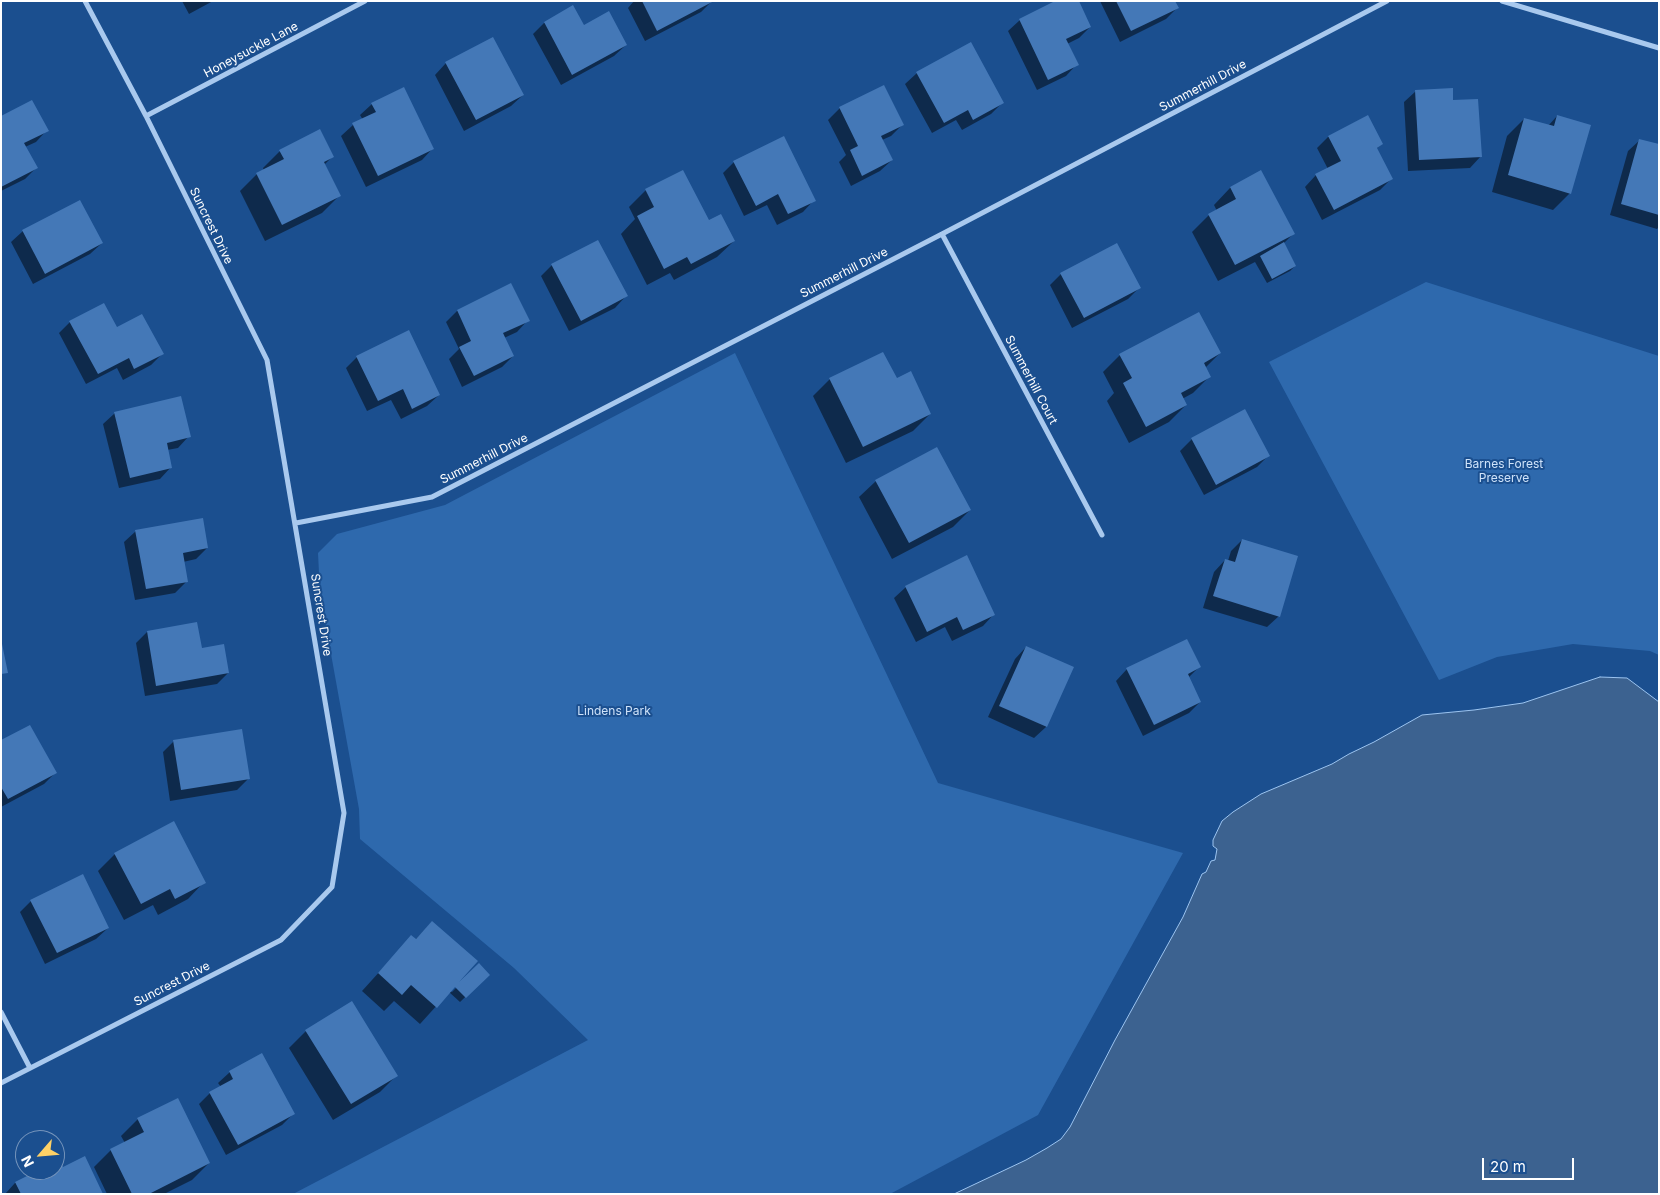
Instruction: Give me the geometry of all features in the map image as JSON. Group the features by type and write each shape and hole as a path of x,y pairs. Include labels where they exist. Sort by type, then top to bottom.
{"street":[{"name":"Suncrest Drive","path":"1,1083 281,940 332,887 344,813 267,360 146,116 85,1"},
{"name":"Honeysuckle Lane","path":"146,116 365,1"},
{"name":"Summerhill Drive","path":"296,523 432,497 942,234 1387,1"},
{"path":"1502,1 1659,48"},
{"name":"Summerhill Court","path":"942,234 1102,535"},
{"path":"1,1012 30,1068"}],"green space":[{"name":"Barnes Forest Preserve","path":"1426,282 1659,356 1659,655 1650,651 1573,644 1497,657 1439,680 1269,362"},
{"name":"Lindens Park","path":"735,353 938,783 1183,853 1038,1115 890,1194 293,1194 588,1040 514,968 360,839 359,809 320,593 318,553 337,534 445,505"}],"shaded area":[{"path":"1600,677 1627,678 1659,702 1659,1194 954,1194 1047,1148 1061,1139 1070,1127 1115,1040 1183,917 1202,874 1206,872 1211,861 1215,860 1217,849 1213,846 1213,840 1222,821 1233,812 1261,794 1332,764 1422,715 1523,703"}],"building":[{"path":"642,1 714,1 657,31"},
{"path":"1055,1 1079,1 1091,27 1066,39 1079,65 1048,80 1019,19"},
{"path":"1116,1 1175,1 1179,8 1131,31"},
{"path":"573,5 584,25 609,11 627,45 572,75 544,22"},
{"path":"493,37 524,95 476,120 445,62"},
{"path":"971,42 1004,103 973,120 968,110 944,123 916,72"},
{"path":"884,85 904,125 881,136 893,160 862,176 850,150 858,146 839,107"},
{"path":"404,87 434,149 378,176 352,123 376,112 371,103"},
{"path":"1453,88 1453,100 1478,99 1482,157 1419,160 1415,90"},
{"path":"32,100 49,131 24,143 38,168 1,187 1,116"},
{"path":"1368,115 1383,144 1377,148 1393,179 1334,210 1315,174 1341,161 1328,136"},
{"path":"1557,115 1591,125 1571,194 1508,175 1524,118 1554,126"},
{"path":"320,129 334,157 324,162 341,196 282,225 256,173 284,159 279,150"},
{"path":"784,136 816,201 788,214 778,194 756,206 733,161"},
{"path":"1639,139 1659,144 1659,215 1621,204"},
{"path":"683,170 709,220 721,214 735,241 691,264 687,257 664,269 637,216 654,207 645,189"},
{"path":"1261,170 1295,234 1235,265 1208,214 1236,199 1230,187"},
{"path":"80,200 103,243 45,274 22,230"},
{"path":"598,240 628,296 581,321 551,264"},
{"path":"1284,242 1296,266 1272,279 1260,256"},
{"path":"1117,243 1141,288 1084,318 1060,273"},
{"path":"511,283 530,321 503,333 514,356 474,376 459,347 471,341 457,310"},
{"path":"104,303 117,327 142,314 164,354 134,369 129,358 98,374 69,321"},
{"path":"1199,312 1221,353 1204,363 1211,377 1181,393 1187,405 1146,427 1123,383 1132,378 1119,354"},
{"path":"409,330 440,395 412,409 403,389 378,401 356,356"},
{"path":"883,352 897,378 911,371 931,414 863,447 829,378"},
{"path":"181,396 191,437 167,443 172,468 130,478 114,412"},
{"path":"1245,409 1270,456 1216,485 1191,438"},
{"path":"937,447 971,510 909,543 875,480"},
{"path":"203,518 208,548 183,553 188,582 146,589 135,530"},
{"path":"1242,539 1298,556 1280,617 1213,596 1225,559 1235,562"},
{"path":"967,555 995,615 963,630 957,617 927,632 905,586"},
{"path":"197,622 202,648 224,644 229,673 156,686 147,631"},
{"path":"1,639 8,673 1,674"},
{"path":"1187,639 1201,667 1188,674 1201,702 1154,725 1126,668"},
{"path":"1026,646 1074,667 1047,727 999,706"},
{"path":"30,725 57,773 8,799 1,787 1,740"},
{"path":"242,729 250,779 181,790 173,740"},
{"path":"174,821 206,883 175,899 170,889 141,904 114,853"},
{"path":"83,874 109,928 57,953 30,900"},
{"path":"432,921 478,961 459,982 479,963 490,975 466,998 455,987 437,1008 411,985 402,995 378,973 411,935 416,939"},
{"path":"352,1001 398,1076 351,1104 305,1030"},
{"path":"262,1053 295,1114 238,1145 209,1092 233,1079 229,1071"},
{"path":"178,1098 210,1163 149,1194 132,1194 110,1149 144,1132 137,1118"},
{"path":"85,1156 103,1194 21,1194 15,1182 19,1180 65,1180 65,1166"}]}
